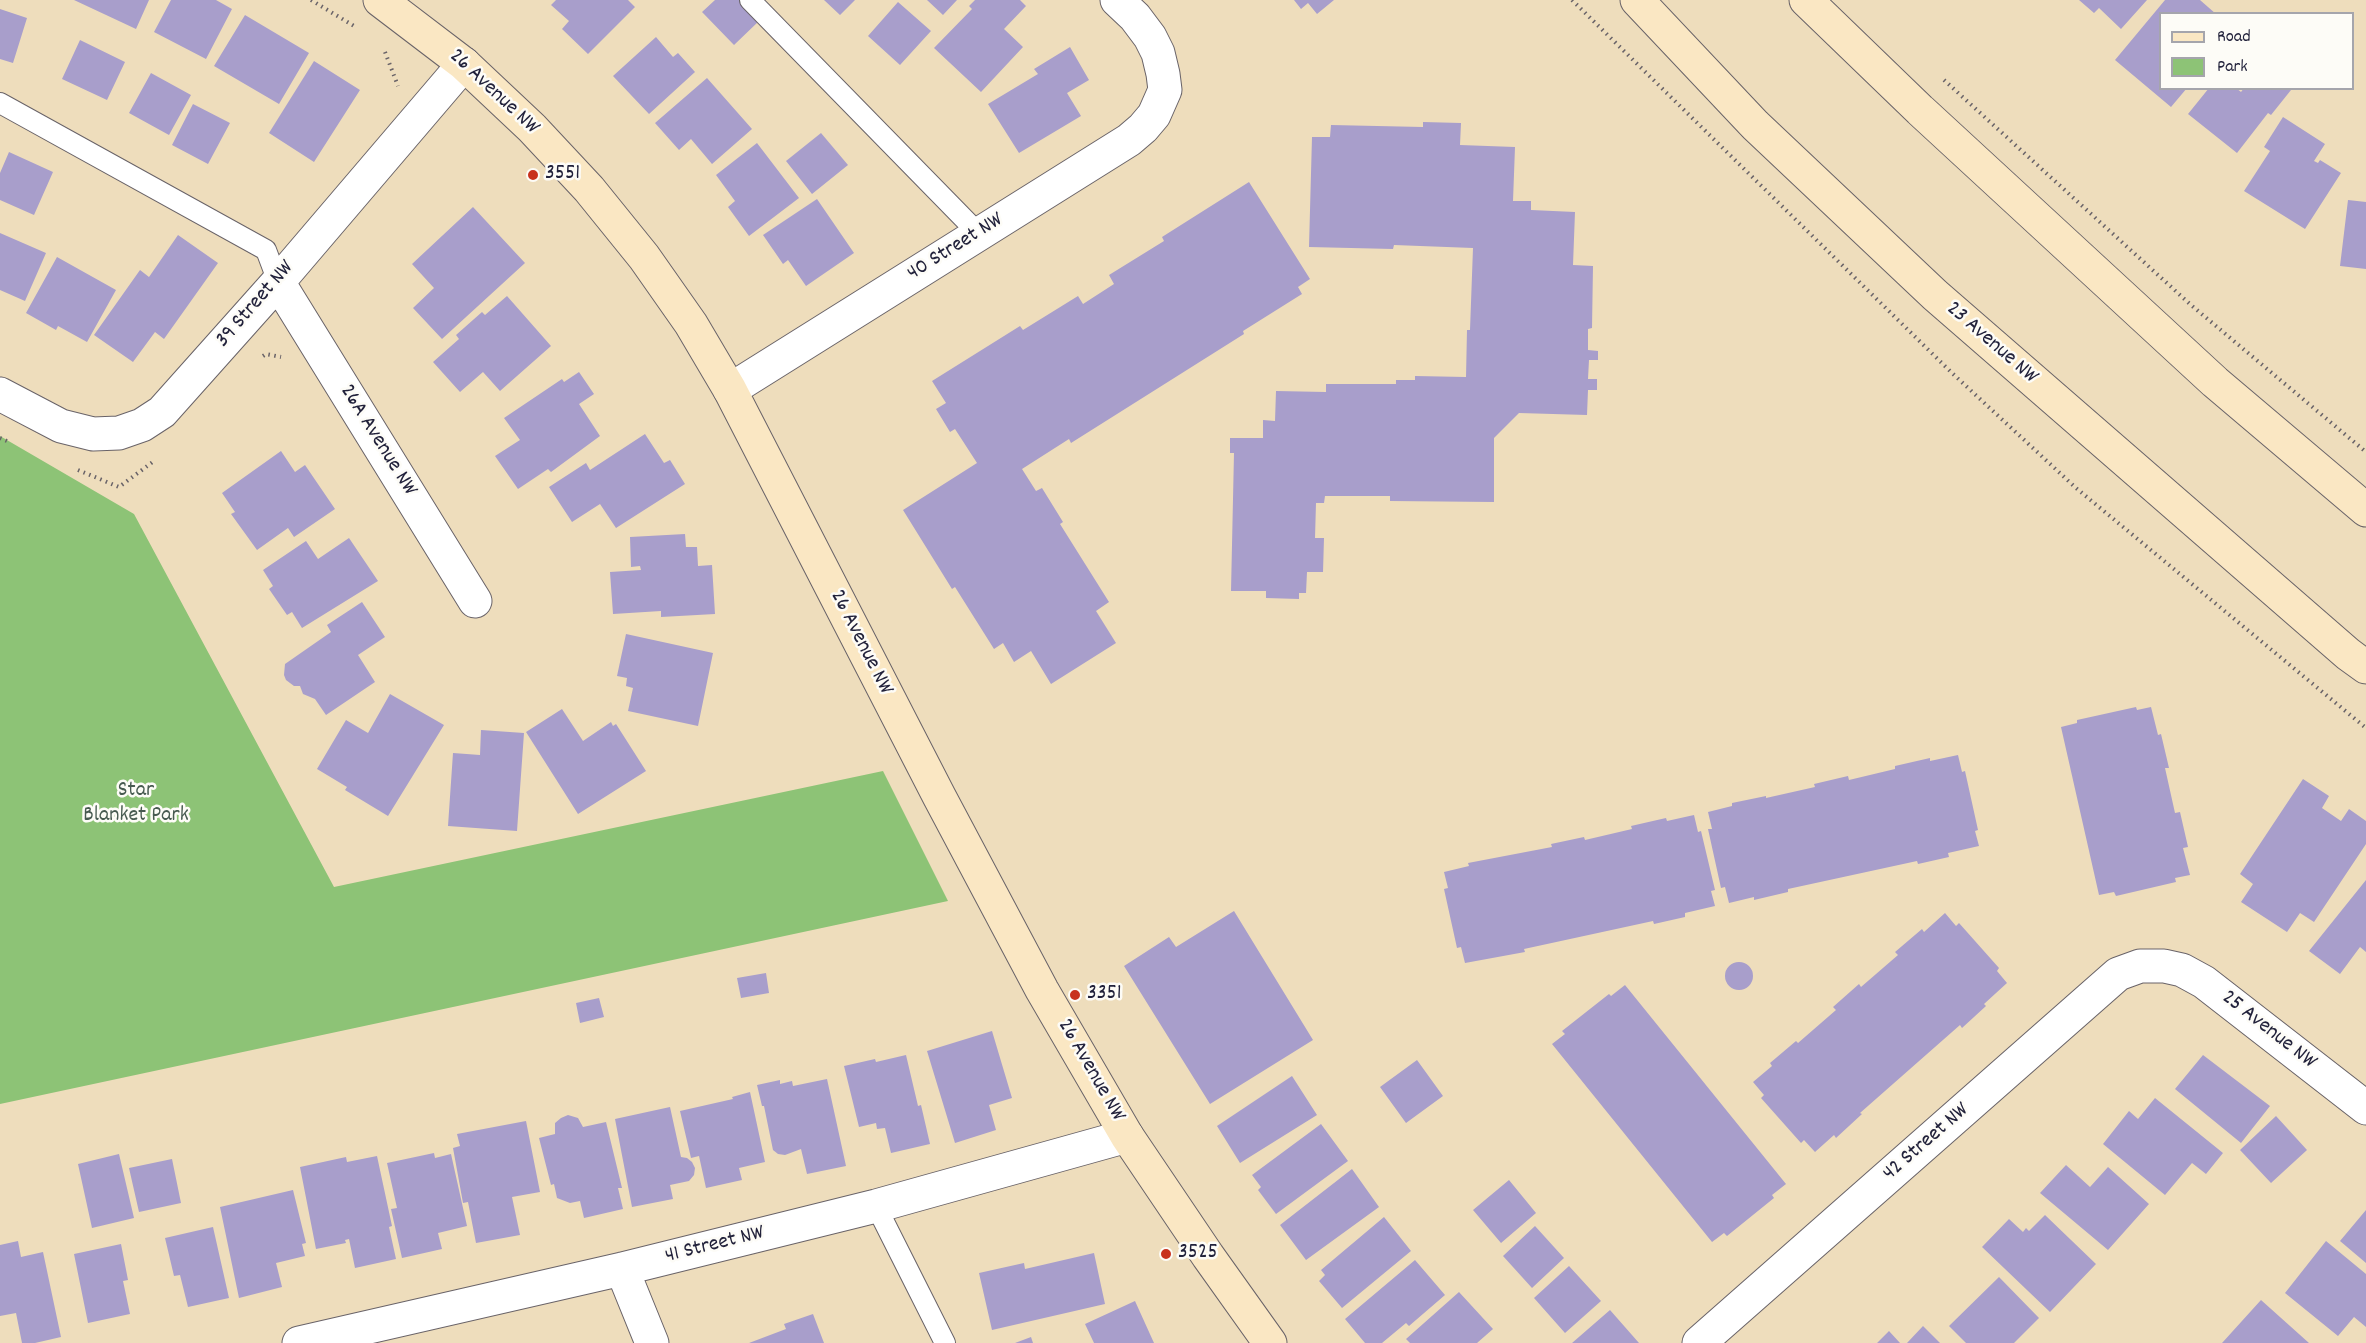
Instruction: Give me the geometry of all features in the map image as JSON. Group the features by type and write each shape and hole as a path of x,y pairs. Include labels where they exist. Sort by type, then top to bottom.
{"main road":[{"name":"26 Avenue NW","path":"380,0 464,63 532,128 589,189 657,276 691,324 730,390 939,796 1042,990 1127,1136 1270,1343"},
{"name":"23 Avenue NW","path":"1637,0 1755,124 1935,296 2360,661"},
{"path":"1806,0 1920,111 2215,382 2366,510"}],"street":[{"name":"40 Street NW","path":"730,390 1129,140 1154,115 1165,90 1158,53 1150,37 1117,0"},
{"name":"39 Street NW","path":"0,394 61,426 93,434 119,433 142,425 162,412 278,282 464,63"},
{"name":"26A Avenue NW","path":"278,282 475,601"},
{"name":"42 Street NW","path":"1700,1343 2118,974 2140,966 2164,966"},
{"name":"25 Avenue NW","path":"2164,966 2182,970 2204,982 2366,1108"},
{"name":"41 Street NW","path":"299,1343 622,1269 876,1206 1127,1136"},
{"path":"622,1269 652,1343"}],"lane":[{"path":"750,0 979,234"},
{"path":"0,103 266,250 278,282"},
{"path":"876,1206 945,1343"}],"path":[{"path":"311,0 360,30"},
{"path":"1572,0 1952,373 2076,488 2366,728"},
{"path":"381,48 387,54 399,89"},
{"path":"1939,75 2191,304 2366,452"}],"green space":[{"name":"Star Blanket Park","path":"0,436 134,514 334,887 883,771 948,901 0,1104"}],"building":[{"path":"74,0 149,0 136,29"},
{"path":"171,0 216,0 232,9 206,59 154,32"},
{"path":"556,0 628,0 635,7 588,54 562,29 569,21 551,5"},
{"path":"715,0 739,0 759,21 734,45 702,12"},
{"path":"824,0 855,0 840,15"},
{"path":"927,0 957,0 943,15"},
{"path":"975,0 1020,0 1026,6 1004,29 1023,47 981,92 934,48 972,9 969,6"},
{"path":"1294,0 1334,0 1317,14 1308,3 1301,9"},
{"path":"2079,0 2147,0 2121,29 2099,8 2094,13"},
{"path":"2165,0 2200,0 2214,12 2159,12 2159,90 2185,90 2171,107 2115,60"},
{"path":"898,2 931,31 900,65 868,36"},
{"path":"0,9 27,18 13,63 0,59"},
{"path":"245,15 309,53 279,104 214,66"},
{"path":"656,37 673,57 678,53 695,72 649,114 613,76"},
{"path":"80,40 125,62 107,100 62,79"},
{"path":"1070,47 1089,80 1067,93 1081,116 1019,153 988,104 1038,74 1034,69"},
{"path":"314,61 360,90 314,162 269,133"},
{"path":"151,73 191,95 169,135 129,113"},
{"path":"707,78 752,129 712,164 691,139 679,150 655,123"},
{"path":"2207,90 2238,90 2241,92 2242,90 2291,90 2271,115 2268,113 2237,153 2188,114"},
{"path":"193,104 230,123 208,164 172,145"},
{"path":"2283,117 2325,144 2314,161 2318,163 2320,160 2341,173 2305,229 2244,191 2270,151 2264,147"},
{"path":"1423,122 1461,123 1460,145 1515,147 1513,201 1531,201 1531,210 1575,212 1573,265 1593,266 1592,328 1588,329 1588,350 1598,351 1598,360 1589,360 1588,379 1597,379 1597,390 1588,390 1587,415 1519,413 1494,438 1494,502 1390,501 1390,496 1325,496 1324,503 1316,503 1315,538 1324,538 1323,572 1307,572 1306,593 1299,593 1299,599 1266,598 1266,591 1231,591 1234,453 1230,453 1230,438 1263,438 1263,420 1275,421 1276,391 1326,392 1326,384 1396,384 1396,380 1415,380 1415,376 1466,377 1473,248 1394,245 1393,249 1309,247 1312,137 1330,137 1331,125 1423,127"},
{"path":"821,133 848,165 812,194 786,161"},
{"path":"757,143 799,198 749,236 728,207 735,201 716,175"},
{"path":"9,152 53,172 34,215 0,200 0,173"},
{"path":"1249,182 1310,279 1298,287 1302,294 1243,331 1244,334 1071,443 1069,439 1022,469 1036,491 1042,488 1063,522 1060,524 1109,602 1096,611 1116,643 1051,684 1031,651 1014,662 1003,643 994,649 955,587 952,589 903,510 977,463 955,429 950,432 936,409 946,403 932,381 1020,326 1023,330 1078,296 1083,304 1114,284 1109,275 1164,241 1162,237"},
{"path":"817,199 854,253 806,286 788,260 783,264 763,235"},
{"path":"2348,200 2366,202 2366,269 2340,266"},
{"path":"473,207 525,263 442,339 413,308 434,288 412,264"},
{"path":"0,233 46,253 25,301 0,290"},
{"path":"178,235 218,263 164,339 155,332 133,362 94,335 140,270 149,277"},
{"path":"57,257 116,290 87,342 58,326 56,330 26,313"},
{"path":"507,296 551,346 500,391 483,372 460,392 433,362 459,339 456,335 482,312 485,315"},
{"path":"579,372 594,394 579,404 600,436 551,472 548,469 518,489 495,456 520,440 504,418 562,379 564,382"},
{"path":"645,434 664,463 670,460 685,484 616,528 600,504 572,522 549,487 586,463 590,470"},
{"path":"281,451 295,472 305,465 335,509 294,537 288,528 257,550 231,514 235,512 222,493"},
{"path":"685,534 686,547 697,547 698,566 712,565 715,614 661,617 661,611 613,614 610,572 641,570 640,566 631,567 630,537"},
{"path":"349,538 378,581 302,628 292,612 287,615 269,589 273,586 263,570 306,541 318,559"},
{"path":"362,602 385,637 358,655 375,682 326,715 315,699 303,694 300,686 294,686 286,680 285,664 331,632 327,625"},
{"path":"626,634 713,653 698,726 628,711 633,688 626,686 627,678 617,676"},
{"path":"390,694 444,725 388,816 345,790 347,787 317,769 346,720 368,733"},
{"path":"2136,707 2137,710 2151,707 2158,735 2161,734 2169,768 2165,768 2175,813 2180,812 2188,847 2183,848 2190,875 2175,878 2176,882 2116,896 2114,892 2099,895 2061,727 2077,723 2077,720"},
{"path":"562,709 583,741 611,722 613,726 616,724 646,771 578,814 526,732"},
{"path":"481,730 524,733 517,831 448,826 453,753 480,755"},
{"path":"1958,755 1962,772 1965,771 1978,830 1975,831 1979,846 1948,853 1949,857 1918,864 1917,861 1788,889 1788,892 1754,900 1754,897 1729,903 1725,887 1721,888 1708,829 1712,829 1708,812 1732,806 1732,803 1815,787 1814,784 1848,776 1849,780 1895,769 1895,766 1930,758 1930,761"},
{"path":"2303,779 2329,796 2322,808 2341,821 2349,809 2366,821 2366,844 2314,922 2300,913 2287,932 2241,902 2253,884 2240,874"},
{"path":"1694,815 1698,832 1701,831 1715,890 1711,891 1715,906 1685,913 1685,917 1654,924 1653,921 1524,949 1525,952 1465,963 1461,947 1457,948 1444,889 1448,888 1444,872 1469,866 1468,863 1552,847 1551,844 1584,837 1585,840 1632,829 1631,826 1666,818 1667,821"},
{"path":"2366,880 2366,952 2360,947 2340,974 2309,951"},
{"path":"1234,911 1313,1040 1210,1104 1124,966 1169,937 1176,947"},
{"path":"1945,913 1956,926 1959,923 1999,968 1997,971 2007,983 1962,1028 1960,1025 1860,1113 1862,1114 1836,1138 1834,1135 1815,1152 1804,1140 1801,1143 1761,1098 1764,1095 1753,1082 1772,1066 1770,1063 1796,1041 1798,1043 1836,1010 1833,1007 1859,984 1861,987 1898,955 1895,952 1922,929 1924,932"},
{"path":"1739,962 1749,966 1753,976 1749,986 1739,990 1729,986 1725,976 1729,966"},
{"path":"766,973 769,993 741,998 737,978"},
{"path":"1625,985 1786,1184 1772,1195 1774,1198 1727,1236 1724,1233 1712,1242 1552,1044 1565,1034 1562,1031 1609,994 1611,996"},
{"path":"599,998 604,1017 580,1023 576,1003"},
{"path":"992,1031 1012,1098 989,1105 996,1130 955,1143 927,1051"},
{"path":"906,1055 930,1144 891,1153 885,1128 877,1129 876,1123 859,1127 844,1066"},
{"path":"2203,1055 2270,1106 2241,1143 2175,1089"},
{"path":"1417,1060 1443,1096 1406,1123 1380,1087"},
{"path":"1292,1076 1317,1115 1240,1163 1217,1126"},
{"path":"827,1079 846,1166 807,1174 801,1149 785,1155 773,1150 757,1085 780,1080 780,1084 792,1081 793,1086"},
{"path":"750,1092 765,1162 739,1168 742,1180 706,1188 699,1156 691,1158 680,1111 733,1099 732,1097"},
{"path":"2155,1098 2223,1153 2206,1174 2192,1163 2165,1195 2103,1144 2129,1111 2138,1119"},
{"path":"670,1107 681,1157 692,1162 695,1168 694,1175 689,1181 670,1185 673,1199 632,1207 615,1119"},
{"path":"568,1115 578,1118 583,1127 606,1122 622,1188 618,1188 623,1209 584,1218 580,1201 570,1203 557,1198 554,1184 551,1185 539,1138 555,1134 555,1123"},
{"path":"2276,1116 2307,1150 2271,1183 2240,1150"},
{"path":"526,1121 540,1192 512,1197 520,1235 476,1243 468,1202 463,1203 453,1148 460,1146 457,1134"},
{"path":"1321,1124 1348,1161 1276,1214 1258,1190 1261,1187 1252,1175"},
{"path":"434,1153 435,1158 451,1154 467,1226 438,1233 442,1249 402,1258 391,1209 397,1208 387,1163"},
{"path":"119,1154 134,1218 92,1228 78,1164"},
{"path":"377,1156 392,1226 389,1227 396,1259 355,1268 349,1239 345,1240 346,1243 316,1249 300,1167 346,1157 347,1162"},
{"path":"172,1159 181,1203 139,1212 129,1168"},
{"path":"2066,1165 2090,1187 2108,1167 2149,1204 2108,1250 2040,1193"},
{"path":"1352,1169 1379,1207 1306,1260 1280,1225"},
{"path":"1509,1180 1536,1213 1501,1243 1473,1210"},
{"path":"293,1190 306,1243 302,1244 305,1256 276,1263 282,1287 239,1298 220,1207"},
{"path":"2366,1210 2366,1263 2340,1241"},
{"path":"2045,1215 2096,1264 2050,1312 1982,1247 2009,1219 2023,1232 2026,1228 2029,1231"},
{"path":"1384,1217 1411,1251 1342,1308 1319,1281 1325,1275 1321,1270"},
{"path":"1535,1226 1564,1258 1532,1288 1503,1256"},
{"path":"213,1227 229,1298 188,1307 180,1275 174,1276 165,1238"},
{"path":"18,1241 21,1257 43,1252 61,1337 35,1343 22,1343 16,1313 0,1316 0,1245"},
{"path":"2326,1241 2366,1274 2366,1327 2354,1317 2338,1336 2285,1293"},
{"path":"121,1244 128,1280 123,1281 130,1314 88,1323 74,1254"},
{"path":"1094,1253 1105,1304 992,1330 979,1273 1024,1263 1025,1269"},
{"path":"1415,1260 1445,1295 1409,1326 1406,1323 1382,1343 1365,1343 1345,1319"},
{"path":"1569,1266 1601,1301 1565,1333 1534,1298"},
{"path":"1999,1277 2039,1318 2014,1343 1966,1343 1949,1326"},
{"path":"1459,1292 1493,1329 1477,1343 1410,1343 1406,1339"},
{"path":"2261,1300 2309,1343 2222,1343"},
{"path":"1135,1301 1154,1343 1094,1343 1085,1324"},
{"path":"1610,1310 1639,1343 1572,1343"},
{"path":"813,1314 824,1343 749,1343 786,1329 784,1324"},
{"path":"1923,1326 1940,1343 1907,1343"},
{"path":"1889,1331 1900,1343 1877,1343"},
{"path":"1031,1337 1033,1343 1015,1343"}],"place":[{"name":"3551","path":"533,175"},
{"name":"3351","path":"1075,995"},
{"name":"3525","path":"1166,1254"}]}
